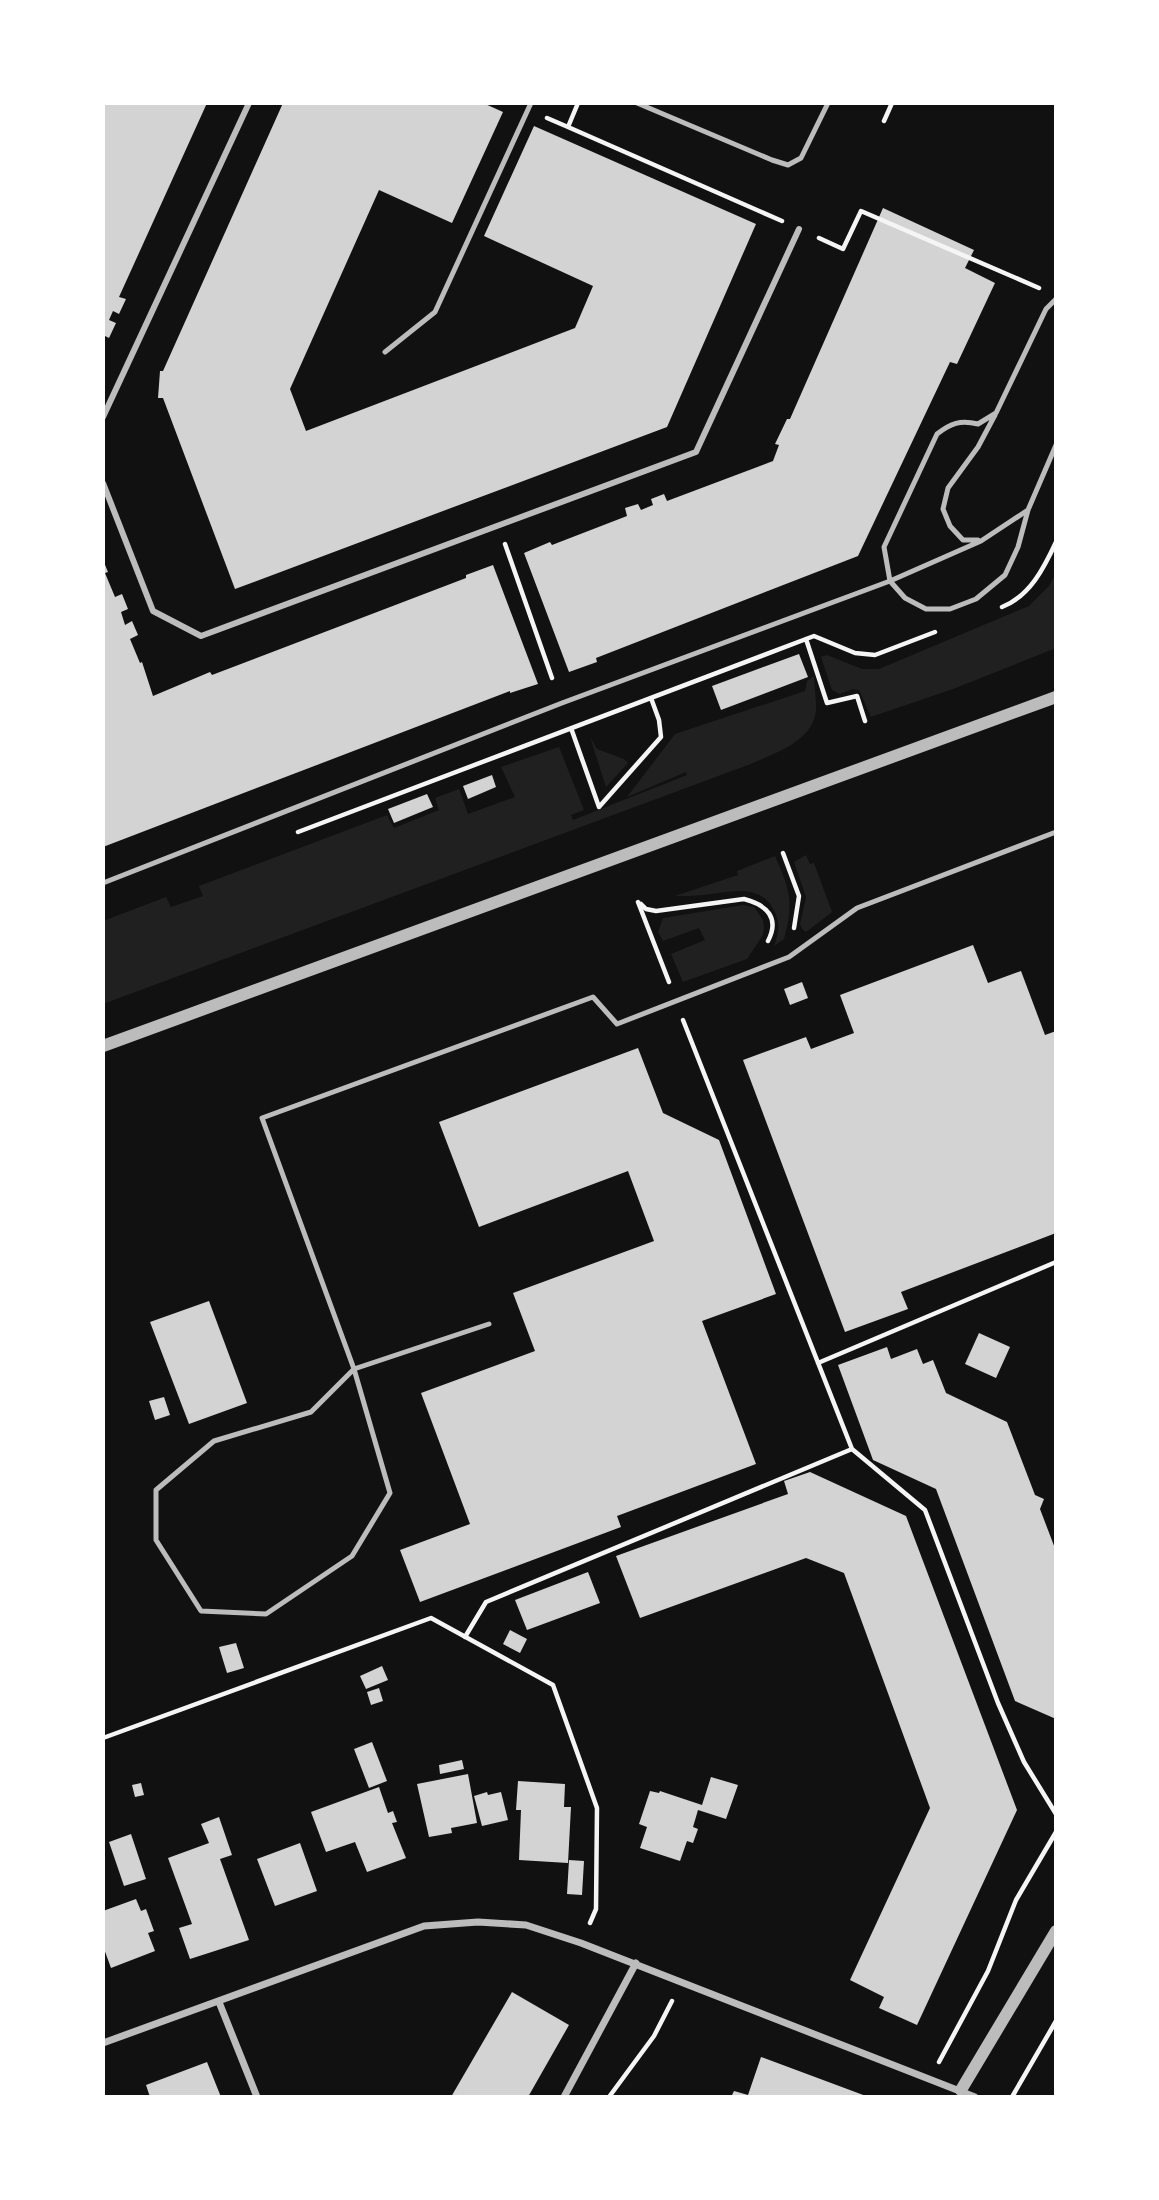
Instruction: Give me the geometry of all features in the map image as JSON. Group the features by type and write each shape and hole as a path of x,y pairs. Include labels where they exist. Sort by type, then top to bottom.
{"street":[{"path":"103,417 249,103"},
{"path":"103,483 153,611 201,636 696,452 799,229"},
{"path":"103,1046 1056,697"},
{"path":"103,2043 424,1926 478,1922 526,1925 581,1943 975,2097"},
{"path":"959,2093 1056,1931"},
{"path":"564,2097 636,1963"},
{"path":"219,2002 257,2097"}],"lane":[{"path":"385,352 435,312 531,103"},
{"path":"637,103 772,160 789,164 801,158 828,103"},
{"path":"981,541 963,540 950,526 943,509 948,488 978,447 1046,309 1056,299"},
{"path":"996,412 978,424 962,421 948,425 937,434 884,547 890,581 905,598 926,609 950,609 976,599 1005,575 1018,547 1028,510 1056,445"},
{"path":"103,883 562,703 890,581 981,541 1028,510"},
{"path":"489,1324 354,1369 311,1412 214,1441 156,1490 156,1540 201,1611 266,1614 352,1556 390,1493 354,1369 262,1118 593,997 617,1024 789,957 857,908 1056,831"}],"path":[{"path":"884,121 892,103"},
{"path":"568,127 843,249 861,211 1044,290"},
{"path":"499,527 552,678"},
{"path":"1000,608 1012,603 1032,585 1044,568 1056,542"},
{"path":"798,615 827,703 857,696 865,721"},
{"path":"285,837 814,636 855,653 875,655 937,631"},
{"path":"571,729 599,807 661,737 660,720 651,698"},
{"path":"783,853 799,896 789,957"},
{"path":"670,986 638,902 646,909 656,911 744,898 757,902 766,909 773,929 754,971"},
{"path":"677,1002 852,1449 925,1510 998,1703 1024,1762 1056,1814"},
{"path":"818,1363 1056,1262"},
{"path":"465,1637 486,1602 852,1449"},
{"path":"103,1738 431,1618 553,1685 597,1808 596,1909 581,1943"},
{"path":"930,2078 988,1971 1016,1900 1056,1832"},
{"path":"610,2097 654,2035 668,2011 680,1980"},
{"path":"1012,2097 1056,2021"}],"shaded area":[{"path":"1056,573 1056,648 953,689 871,717 859,690 853,689 839,694 832,690 821,657 827,655 862,669 879,669 1029,606 1049,586"},
{"path":"814,676 816,707 811,726 797,741 777,752 103,1004 103,921 166,897 171,907 203,896 199,886 387,815 394,828 439,810 435,798 459,789 468,814 515,797 501,767 559,747 584,810 571,815 573,820 687,775 686,772 627,797 675,734 805,691 807,681"},
{"path":"590,737 597,749 628,763 606,787"},
{"path":"806,855 810,864 814,863 832,912 806,932 800,924 806,897 794,862"},
{"path":"775,856 787,887 790,905 784,939 774,946 778,932 777,918 773,909 760,895 732,891 675,896 738,875 737,871"},
{"path":"743,905 754,907 763,920 764,928 763,935 747,959 683,982 671,954 705,940 699,928 663,941 658,932 663,918"}],"building":[{"path":"103,103 207,103 119,297 126,299 119,314 113,311 109,320 116,323 109,338 103,335"},
{"path":"283,103 483,103 503,112 452,223 379,190 290,389 306,431 575,328 593,286 484,236 534,126 756,224 667,427 235,589 163,398 158,398 160,371 163,371"},
{"path":"883,208 974,250 965,268 995,283 957,364 950,362 858,556 596,658 597,662 569,672 524,553 627,516 625,508 638,504 641,510 653,505 651,499 664,494 667,501 773,461 779,445 775,444 787,419 790,419"},
{"path":"103,560 108,572 105,573 115,597 122,594 128,609 121,612 125,625 132,621 138,635 130,639 140,663 142,662 153,696 210,672 212,675 466,578 466,575 493,565 538,684 510,691 103,847"},
{"path":"799,654 808,677 721,710 712,686"},
{"path":"492,775 496,787 468,799 463,786"},
{"path":"427,794 433,807 394,823 388,809"},
{"path":"973,945 988,983 1021,971 1045,1035 1056,1031 1056,1233 901,1292 908,1309 845,1332 743,1060 806,1037 811,1049 854,1033 840,995"},
{"path":"802,982 808,998 790,1005 784,989"},
{"path":"638,1048 663,1113 719,1140 776,1294 702,1321 756,1464 617,1516 621,1527 420,1602 400,1550 470,1524 421,1393 535,1351 513,1293 654,1241 628,1171 479,1227 439,1122"},
{"path":"209,1301 247,1403 189,1424 150,1322"},
{"path":"979,1333 1010,1347 996,1378 965,1364"},
{"path":"887,1347 891,1359 917,1349 923,1364 933,1360 946,1393 1007,1422 1035,1495 1044,1499 1040,1509 1056,1551 1056,1719 1015,1701 936,1489 873,1460 838,1365"},
{"path":"164,1397 170,1415 155,1420 149,1401"},
{"path":"810,1472 906,1516 1017,1810 917,2025 879,2008 884,1997 850,1980 930,1808 844,1573 806,1558 640,1618 616,1556 788,1494 784,1481"},
{"path":"588,1572 600,1603 527,1630 515,1600"},
{"path":"510,1630 527,1639 520,1653 503,1644"},
{"path":"236,1643 244,1668 227,1673 219,1647"},
{"path":"382,1666 388,1680 366,1689 360,1676"},
{"path":"379,1688 383,1701 371,1705 367,1692"},
{"path":"372,1742 387,1781 369,1788 354,1749"},
{"path":"462,1760 464,1769 440,1774 439,1765"},
{"path":"468,1774 477,1823 451,1828 452,1833 429,1837 417,1784"},
{"path":"711,1777 738,1785 726,1819 698,1810 693,1827 698,1829 693,1843 687,1841 680,1861 640,1848 647,1827 639,1824 650,1791 660,1791 702,1805"},
{"path":"518,1781 565,1784 564,1807 571,1807 568,1863 519,1860 521,1810 516,1810"},
{"path":"141,1783 144,1795 135,1797 132,1785"},
{"path":"379,1787 388,1813 393,1811 397,1822 392,1823 406,1858 367,1872 355,1842 326,1852 311,1812"},
{"path":"487,1792 488,1795 501,1792 508,1820 482,1826 474,1796"},
{"path":"219,1817 232,1855 220,1859 249,1940 190,1959 179,1928 192,1924 168,1858 209,1843 201,1824"},
{"path":"131,1834 146,1879 124,1886 109,1842"},
{"path":"300,1843 317,1891 275,1906 257,1859"},
{"path":"569,1860 584,1861 582,1895 567,1894"},
{"path":"136,1899 141,1911 146,1909 154,1931 148,1933 155,1951 111,1968 103,1946 103,1911"},
{"path":"512,1992 569,2025 528,2097 451,2097"},
{"path":"761,2057 866,2097 731,2097 734,2091 748,2095"},
{"path":"207,2062 221,2097 150,2097 146,2085"}]}
